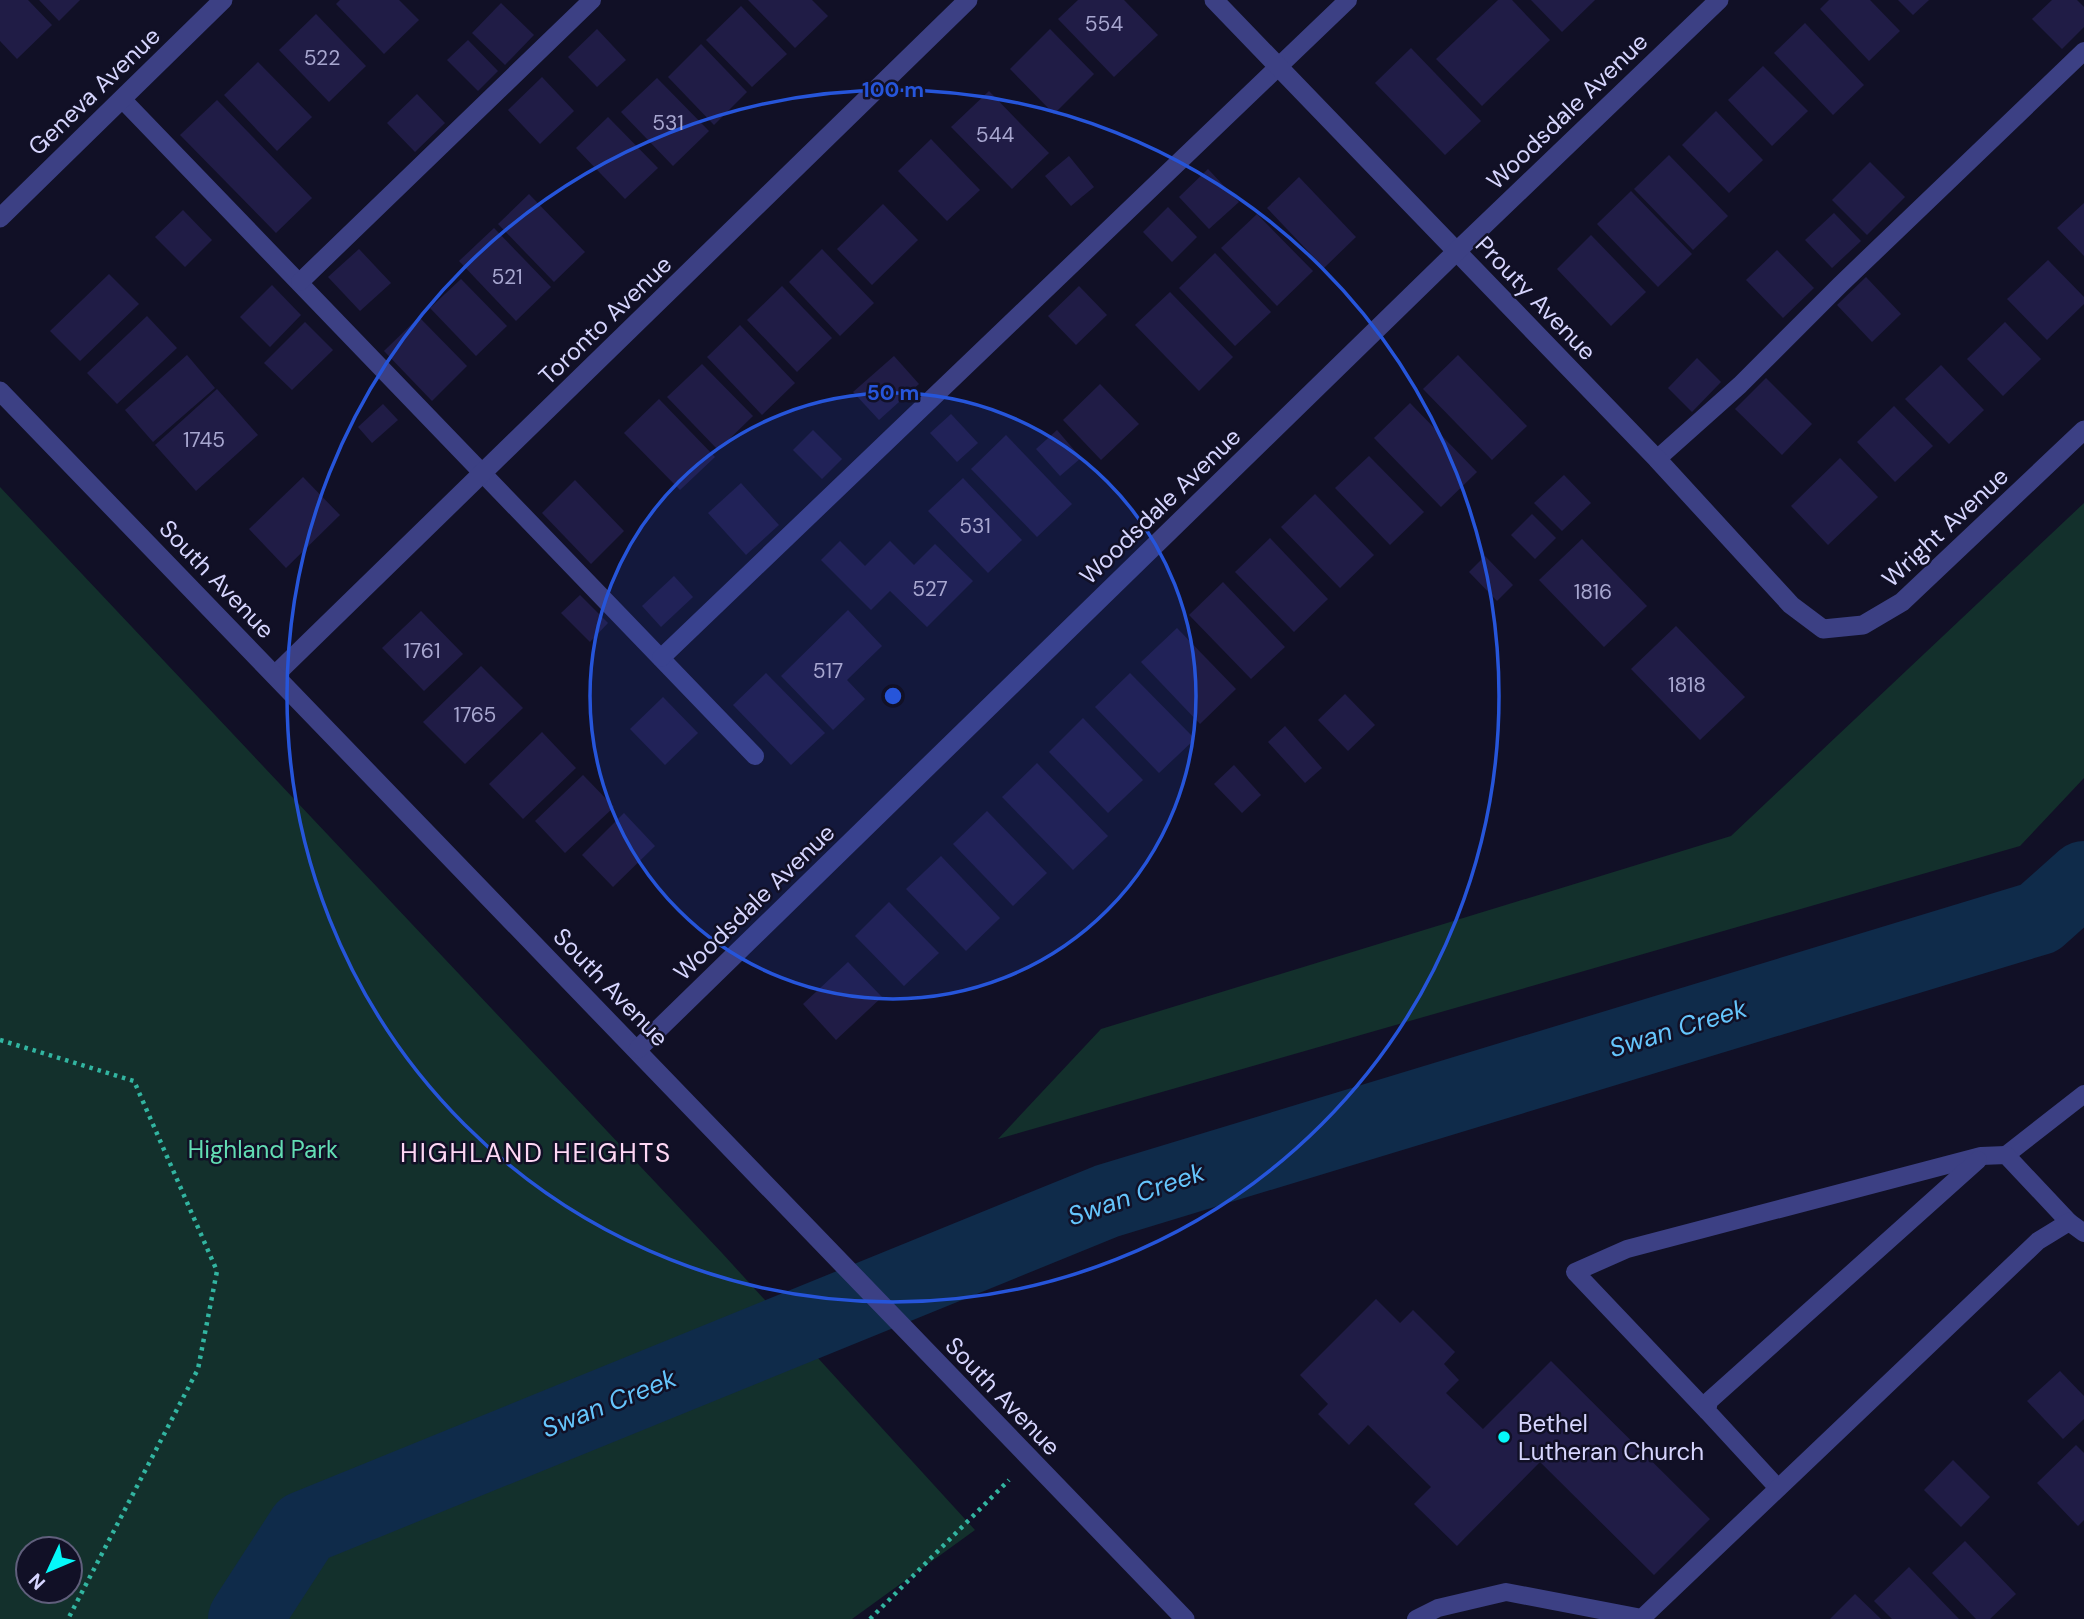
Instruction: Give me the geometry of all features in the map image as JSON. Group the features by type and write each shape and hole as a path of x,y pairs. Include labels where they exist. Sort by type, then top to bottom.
{"street":[{"name":"Geneva Avenue","path":"0,218 223,0"},
{"name":"Toronto Avenue","path":"275,675 968,0"},
{"name":"Prouty Avenue","path":"1214,0 1657,459 1791,605 1823,629"},
{"name":"Woodsdale Avenue","path":"638,1049 1457,251 1719,0"},
{"name":"South Avenue","path":"0,391 638,1049 1185,1619"},
{"name":"Wright Avenue","path":"1823,629 1863,625 1902,603 2084,430"}],"lane":[{"path":"300,282 592,0"},
{"path":"661,658 1348,0"},
{"path":"1657,459 1740,384 2084,51"},
{"path":"122,99 755,756"},
{"path":"1778,1488 1708,1406 1575,1272 1627,1250 1981,1156 2006,1155 2084,1094"},
{"path":"2006,1155 2069,1222 2084,1233"},
{"path":"1708,1406 1981,1156"},
{"path":"1416,1619 1438,1608 1506,1592 1642,1618 2038,1241 2069,1222"}],"path":[{"path":"0,1040 134,1081 217,1270 198,1369 68,1619"},
{"path":"870,1619 1030,1459"}],"green space":[{"name":"Highland Park","path":"0,487 722,1253 975,1530 852,1619 0,1619"},
{"path":"2084,503 2084,778 2020,846 998,1139 1101,1029 1731,836"}],"building":[{"path":"0,0 28,0 52,25 17,59 0,41"},
{"path":"39,0 80,0 59,21"},
{"path":"340,0 399,0 419,20 384,54 336,4"},
{"path":"748,0 812,0 828,16 795,48"},
{"path":"1078,0 1124,0 1158,35 1114,77 1058,19"},
{"path":"1498,0 1512,0 1550,40 1482,106 1436,59"},
{"path":"1531,0 1595,0 1562,32"},
{"path":"1829,0 1870,0 1900,31 1869,61 1820,9"},
{"path":"1898,0 1929,0 1913,15"},
{"path":"2052,0 2077,0 2084,7 2084,27 2062,49 2032,19"},
{"path":"501,3 534,35 505,65 472,33"},
{"path":"741,6 787,54 752,87 706,40"},
{"path":"316,14 366,66 329,102 279,50"},
{"path":"1805,23 1864,85 1833,115 1774,53"},
{"path":"597,29 626,60 597,87 568,57"},
{"path":"1050,29 1094,74 1054,114 1010,69"},
{"path":"468,40 498,71 478,91 447,60"},
{"path":"701,44 747,92 714,125 668,77"},
{"path":"1411,48 1481,121 1445,155 1375,83"},
{"path":"258,62 312,117 277,151 224,95"},
{"path":"1763,66 1808,111 1772,146 1728,100"},
{"path":"542,77 574,111 540,144 508,110"},
{"path":"657,78 709,131 673,166 621,112"},
{"path":"989,91 1049,153 1012,189 951,127"},
{"path":"417,94 445,123 415,152 387,123"},
{"path":"217,100 312,198 276,233 180,135"},
{"path":"1716,111 1763,160 1729,193 1682,145"},
{"path":"608,117 658,168 625,199 576,148"},
{"path":"931,139 980,190 947,221 898,171"},
{"path":"1669,155 1728,216 1693,250 1634,189"},
{"path":"1069,156 1094,187 1071,206 1045,176"},
{"path":"1870,162 1905,197 1867,235 1832,200"},
{"path":"1208,169 1239,202 1209,229 1179,197"},
{"path":"1299,177 1356,237 1324,268 1267,208"},
{"path":"1631,191 1692,254 1658,287 1597,224"},
{"path":"529,194 585,252 554,282 498,224"},
{"path":"2084,203 2084,256 2057,228"},
{"path":"883,204 918,240 872,285 837,249"},
{"path":"1168,207 1197,237 1172,262 1143,232"},
{"path":"183,210 212,240 185,267 155,237"},
{"path":"1834,213 1861,241 1832,268 1805,240"},
{"path":"1257,214 1313,271 1277,306 1221,248"},
{"path":"494,228 551,287 516,321 459,261"},
{"path":"1591,235 1646,292 1611,326 1557,269"},
{"path":"359,249 391,283 360,311 328,277"},
{"path":"822,249 874,303 840,336 789,282"},
{"path":"1777,250 1814,288 1783,318 1746,280"},
{"path":"1215,253 1271,312 1235,346 1179,288"},
{"path":"2048,260 2084,297 2084,304 2047,340 2007,299"},
{"path":"109,274 139,304 80,361 50,331"},
{"path":"1866,277 1901,314 1872,342 1837,305"},
{"path":"461,279 507,326 476,356 430,308"},
{"path":"272,285 301,315 270,347 240,317"},
{"path":"782,286 832,338 797,372 747,320"},
{"path":"1079,286 1107,315 1076,345 1048,316"},
{"path":"1170,292 1233,357 1199,391 1135,325"},
{"path":"147,316 177,348 117,404 87,373"},
{"path":"419,317 467,366 432,401 384,351"},
{"path":"305,322 333,350 292,390 264,363"},
{"path":"2005,322 2041,359 2003,396 1967,359"},
{"path":"740,325 795,383 762,415 707,357"},
{"path":"187,355 215,388 153,442 125,410"},
{"path":"1458,355 1527,426 1492,460 1423,389"},
{"path":"894,356 919,384 879,420 853,392"},
{"path":"1697,358 1721,382 1692,412 1668,388"},
{"path":"702,364 753,416 718,450 667,397"},
{"path":"1941,365 1984,410 1949,444 1905,399"},
{"path":"1766,378 1812,424 1782,455 1735,409"},
{"path":"1100,384 1139,424 1101,460 1063,420"},
{"path":"217,389 258,435 196,491 155,445"},
{"path":"659,399 715,457 680,490 624,433"},
{"path":"1410,403 1477,472 1441,507 1374,438"},
{"path":"383,404 398,420 372,443 358,427"},
{"path":"1894,406 1933,446 1895,482 1857,442"},
{"path":"951,414 978,443 957,462 930,433"},
{"path":"813,430 842,459 822,479 793,450"},
{"path":"1057,430 1081,458 1060,476 1036,449"},
{"path":"1006,435 1072,504 1037,537 971,469"},
{"path":"1369,456 1424,512 1390,545 1335,488"},
{"path":"1840,458 1878,497 1828,545 1791,506"},
{"path":"1564,475 1591,503 1562,531 1534,503"},
{"path":"303,477 340,515 286,568 249,529"},
{"path":"963,478 1022,540 988,573 928,511"},
{"path":"575,480 624,531 591,564 542,513"},
{"path":"741,483 779,525 746,555 708,513"},
{"path":"1315,494 1374,555 1340,588 1281,527"},
{"path":"1532,514 1556,538 1535,559 1511,535"},
{"path":"1270,538 1328,599 1294,632 1235,572"},
{"path":"1582,539 1647,606 1604,647 1539,580"},
{"path":"840,541 865,566 890,541 914,565 935,544 973,581 927,627 890,591 871,610 821,560"},
{"path":"1485,556 1513,585 1497,601 1469,572"},
{"path":"674,576 693,597 661,627 642,606"},
{"path":"1223,582 1285,647 1251,679 1189,615"},
{"path":"580,595 608,623 590,642 561,613"},
{"path":"848,610 882,646 847,680 865,699 833,730 781,676"},
{"path":"421,611 463,654 424,691 382,648"},
{"path":"1676,626 1745,697 1700,740 1631,669"},
{"path":"1177,628 1236,689 1200,724 1141,662"},
{"path":"481,666 523,708 465,764 423,722"},
{"path":"766,673 825,733 791,765 733,705"},
{"path":"1130,673 1195,739 1159,773 1095,707"},
{"path":"1345,694 1375,725 1348,751 1318,720"},
{"path":"663,697 698,733 665,765 630,729"},
{"path":"1083,718 1143,780 1108,813 1049,752"},
{"path":"1285,726 1322,768 1305,783 1268,742"},
{"path":"542,732 576,768 523,819 489,784"},
{"path":"1037,763 1108,836 1073,870 1002,797"},
{"path":"1234,765 1261,795 1242,813 1214,784"},
{"path":"583,775 614,807 565,853 535,821"},
{"path":"987,811 1047,873 1013,906 953,844"},
{"path":"624,813 655,846 613,887 582,855"},
{"path":"941,856 1000,918 966,951 906,889"},
{"path":"889,902 939,953 904,986 855,936"},
{"path":"848,962 882,997 836,1040 803,1004"},
{"name":"Bethel Lutheran Church","path":"1376,1299 1400,1323 1413,1310 1455,1352 1444,1364 1459,1380 1446,1393 1483,1429 1551,1361 1710,1519 1654,1575 1540,1462 1457,1546 1414,1504 1431,1487 1368,1425 1349,1445 1318,1414 1328,1404 1300,1375"},
{"path":"2060,1371 2084,1396 2084,1419 2063,1439 2027,1401"},
{"path":"2076,1445 2084,1453 2084,1520 2078,1526 2037,1483"},
{"path":"1953,1460 1990,1497 1961,1527 1924,1490"},
{"path":"1965,1541 2016,1594 1990,1619 1976,1619 1932,1573"},
{"path":"1909,1567 1959,1619 1892,1619 1874,1601"},
{"path":"1855,1594 1881,1619 1830,1619"}],"waterway":[{"name":"Swan Creek","path":"245,1619 304,1528 1107,1201 2039,918 2084,878"}],"place":[{"name":"Bethel Lutheran Church","path":"1504,1437"}],"district":[{"name":"HIGHLAND HEIGHTS","path":"536,1153"}]}
